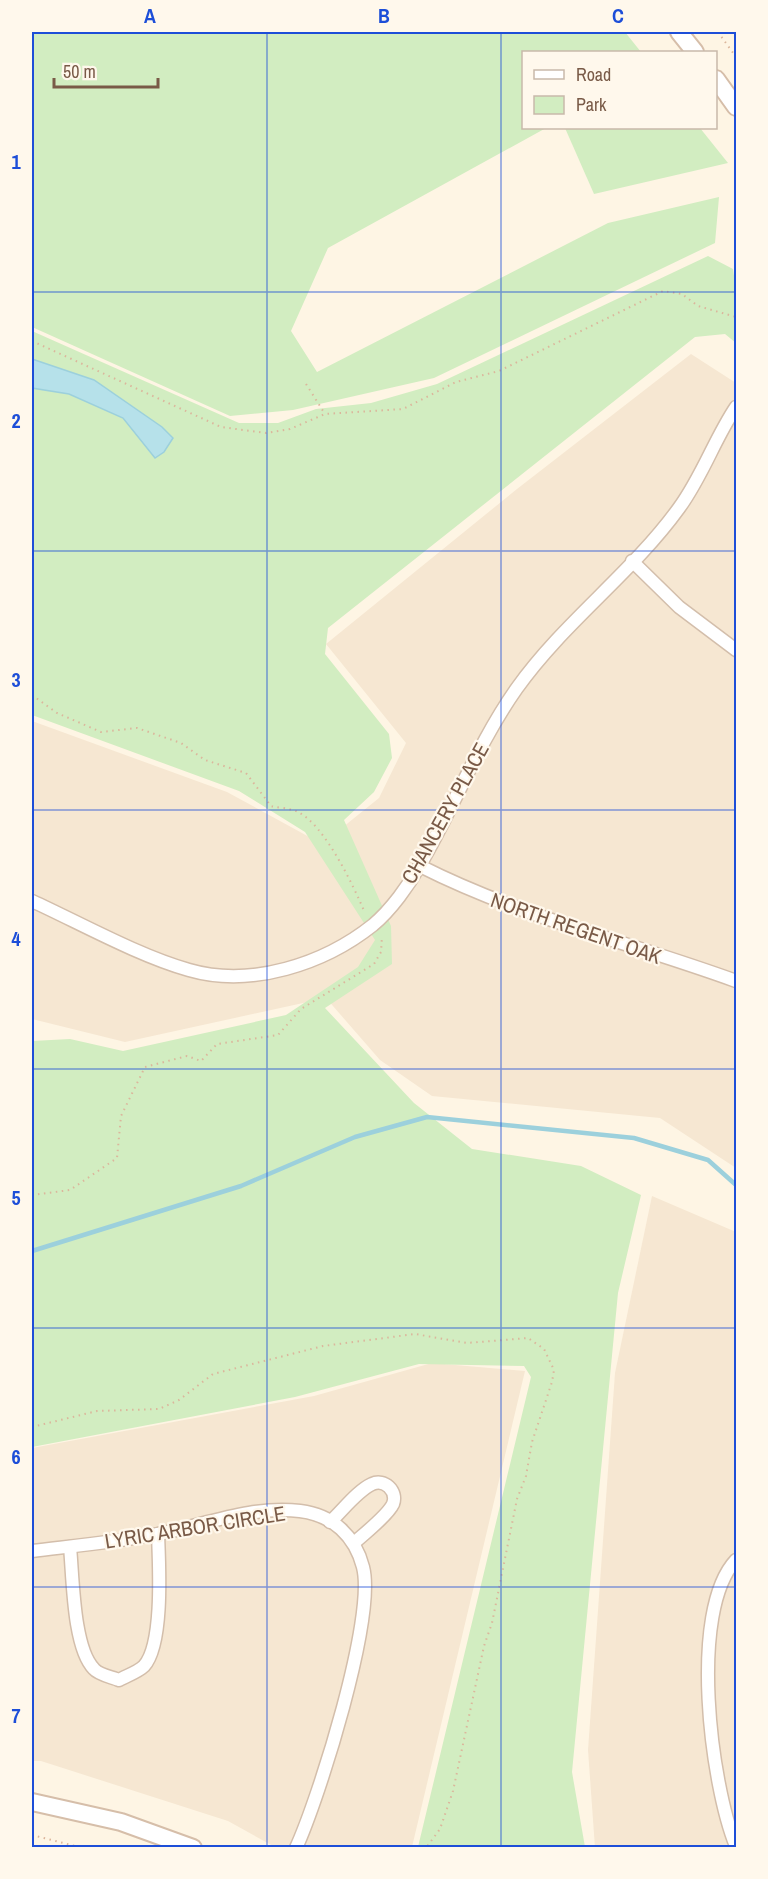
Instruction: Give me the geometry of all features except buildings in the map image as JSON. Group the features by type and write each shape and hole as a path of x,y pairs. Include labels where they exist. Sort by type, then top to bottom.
{"street":[{"path":"679,32 694,51"},
{"path":"717,80 736,107"},
{"name":"CHANCERY PLACE","path":"32,901 164,961 214,975 256,974 299,965 337,949 375,923 420,866 492,728 518,687 555,642 633,561 680,507 736,405"},
{"path":"633,561 679,607 736,650"},
{"name":"NORTH REGENT OAK","path":"420,866 482,896 527,913 736,981"},
{"path":"330,1522 372,1484 381,1483 390,1487 394,1496 392,1506 354,1543"},
{"name":"LYRIC ARBOR CIRCLE","path":"32,1551 158,1534 275,1510 302,1511 342,1528 354,1543 364,1569 366,1586 362,1622 354,1661 322,1776 308,1821 296,1848"},
{"path":"70,1547 81,1641 86,1657 95,1671 119,1680 143,1666 151,1652 158,1610 158,1534"},
{"path":"736,1560 727,1570 717,1593 710,1646 710,1717 715,1764 736,1846"},
{"path":"32,1802 121,1822 193,1848"}],"path":[{"path":"718,32 736,57"},
{"path":"32,341 221,427 266,433 290,429 325,414 403,409 456,382 500,371 663,291 682,294 698,306 736,317"},
{"path":"306,384 325,414"},
{"path":"32,695 57,713 101,732 137,728 182,743 205,760 246,773 271,806 298,812 312,823 346,871 366,914 382,930 381,952 374,964 302,1009 278,1035 217,1044 201,1061 187,1056 145,1067 121,1116 117,1158 70,1190 32,1195"},
{"path":"32,1835 83,1848"}],"shaded area":[{"path":"691,354 736,383 736,1168 660,1118 432,1096 380,1060 326,998 125,1042 32,1019 32,721 227,792 322,844 379,798 406,743 326,644 517,489"},
{"path":"652,1196 736,1232 736,1847 595,1848 588,1750 615,1373"},
{"path":"432,1363 525,1371 412,1847 275,1847 228,1821 41,1761 32,1761 32,1448 314,1396"}],"green space":[{"path":"32,32 625,32 640,51 522,51 522,129 544,129 328,248 291,331 317,372 608,223 719,197 715,243 434,378 293,410 230,416 32,327"},
{"path":"565,129 701,129 728,163 594,194"},
{"path":"708,256 733,269 736,289 736,343 725,334 695,337 328,628 325,654 389,734 392,758 374,792 344,820 391,926 392,964 325,1008 414,1103 472,1149 581,1166 641,1195 618,1293 572,1772 585,1847 418,1847 531,1377 524,1366 419,1364 295,1397 32,1447 32,1041 70,1039 123,1051 286,1015 358,967 375,940 305,832 239,791 32,715 32,331 239,423 278,423 316,409 371,403 437,384"}],"water":[{"path":"32,359 94,380 162,427 173,438 164,452 155,458 123,418 69,394 32,388"}],"waterway":[{"path":"32,1251 241,1186 355,1137 427,1117 634,1138 708,1160 736,1185"}]}
